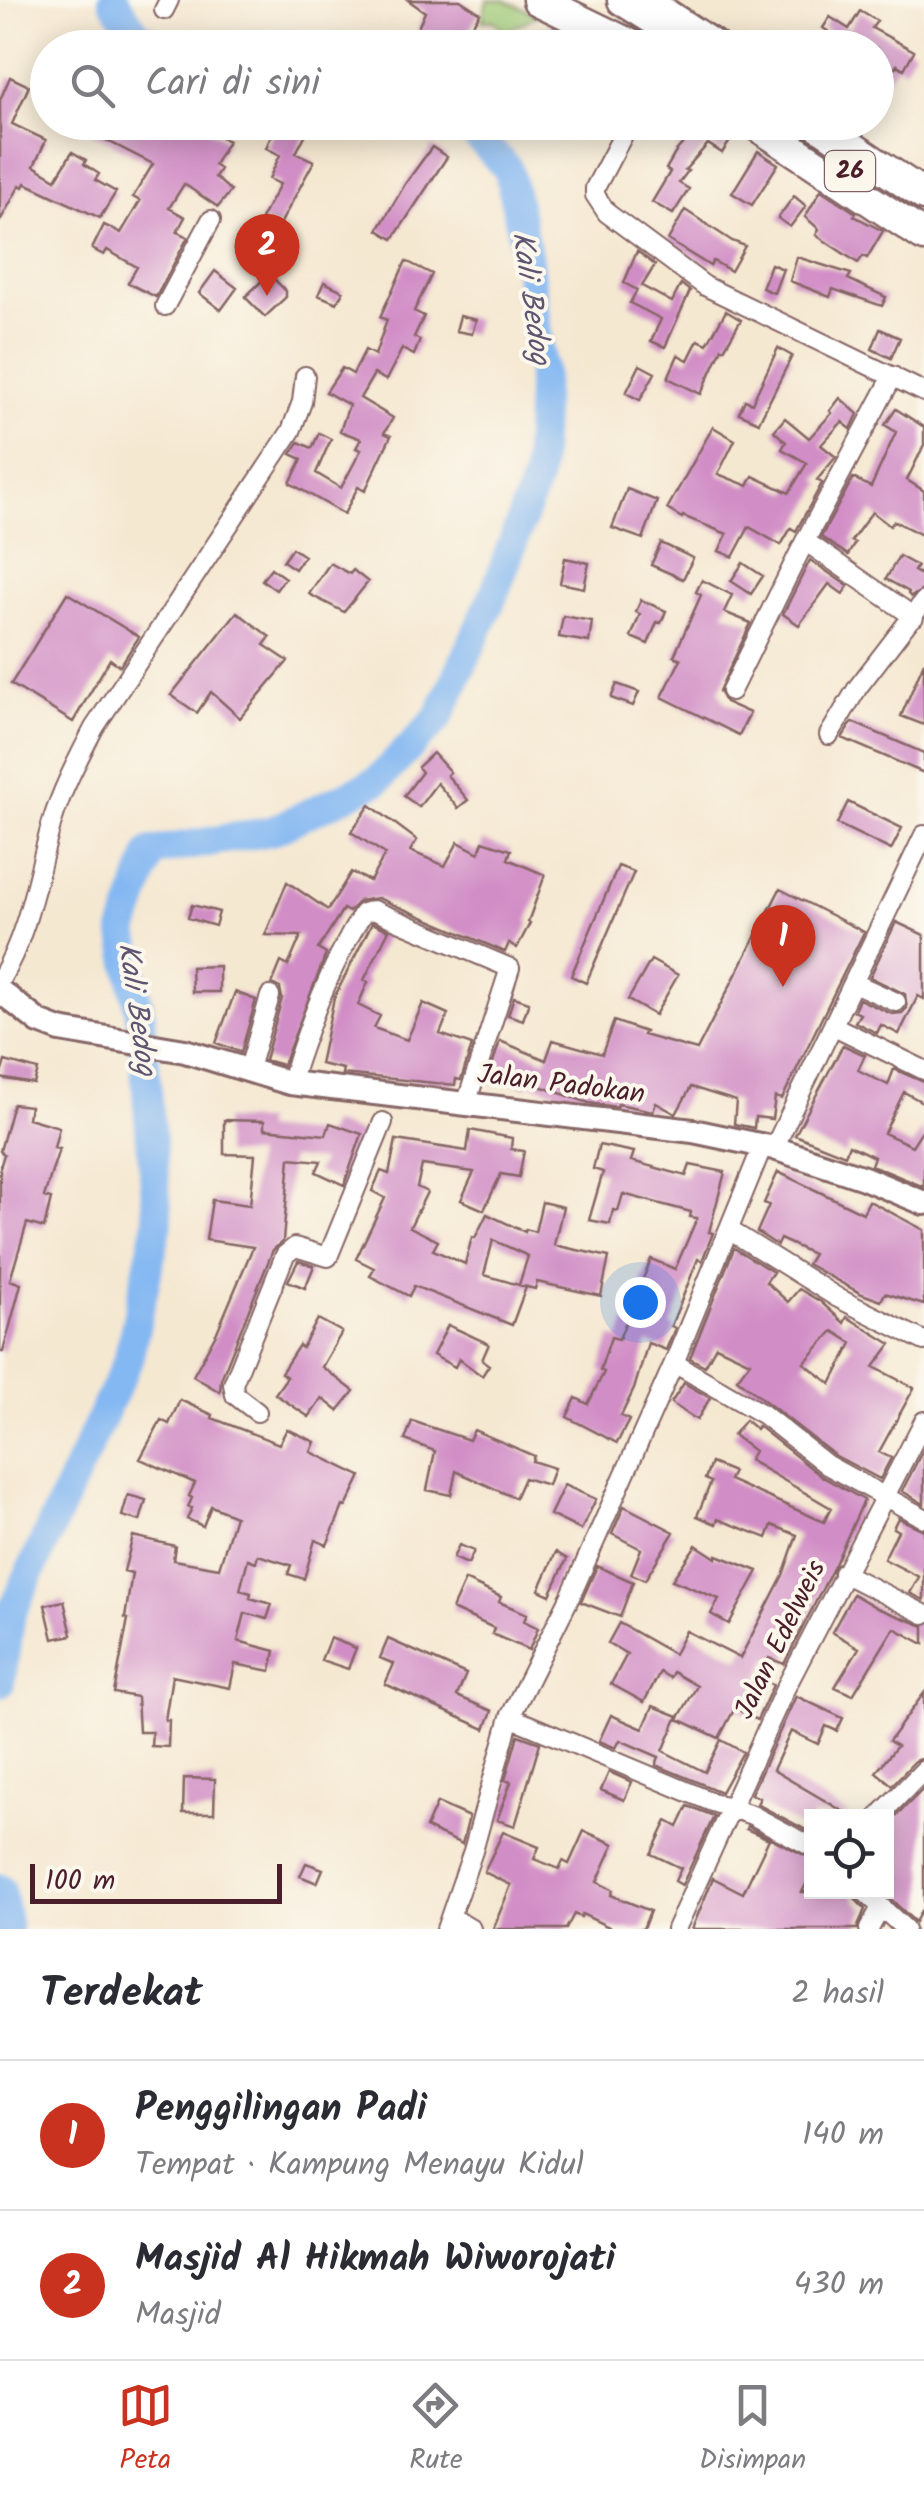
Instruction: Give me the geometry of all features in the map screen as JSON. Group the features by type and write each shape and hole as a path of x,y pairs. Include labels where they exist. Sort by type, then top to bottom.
{"highway":[{"path":"623,0 671,30"},
{"path":"562,4 607,30"},
{"path":"562,4 636,30"},
{"path":"779,140 924,236"},
{"name":"26","path":"804,140 924,220"},
{"name":"26","path":"841,140 924,195"}],"main road":[{"path":"652,0 696,30"},
{"path":"864,140 924,180"},
{"name":"Jalan Padokan","path":"0,992 39,1022 88,1036 185,1051 248,1072 387,1107 466,1104 693,1131 768,1147 864,1178 924,1203"}],"street":[{"path":"620,140 594,188 607,213 705,286 924,392"},
{"path":"165,306 211,220"},
{"path":"0,980 35,894 53,821 70,774 94,728 290,431 302,402 305,376"},
{"path":"731,691 893,376"},
{"path":"805,541 919,609 858,687 828,735"},
{"path":"471,1929 449,1923 510,1716 571,1595 768,1147 834,1026 923,840"},
{"path":"290,1083 316,1005 363,913 373,910 510,968 466,1104"},
{"path":"854,982 896,1002"},
{"path":"248,1072 270,996"},
{"path":"834,1026 924,1070"},
{"path":"258,1412 235,1395 233,1384 285,1255 295,1247 328,1257 387,1107"},
{"path":"729,1230 838,1298 924,1342"},
{"path":"674,1363 764,1415 827,1465 924,1518"},
{"name":"Jalan Edelweis","path":"676,1929 786,1689 924,1421"},
{"path":"843,1573 924,1614"},
{"path":"510,1716 804,1842"},
{"path":"886,1809 924,1770"},
{"path":"872,1899 906,1929"},
{"path":"868,1929 881,1908"}],"green space":[{"path":"487,0 504,0 538,15 509,30 503,30 494,21 482,21"}],"building":[{"path":"408,0 460,0 480,13 469,30 417,30 425,12"},
{"path":"860,11 877,21 872,28 876,30 826,30 823,28 830,17 849,29"},
{"path":"894,40 914,51 904,69 897,65 894,69"},
{"path":"10,77 29,86 12,124 30,132 30,140 46,140 34,166 56,179 72,152 86,160 84,164 99,174 95,180 116,192 100,218 25,183 20,185 0,221 0,100"},
{"path":"106,140 228,141 214,165 220,169 215,177 231,191 218,207 184,184 169,208 185,217 177,232 188,237 156,297 128,283 137,267 107,250 104,255 92,249 104,225 121,233 140,201 133,197 153,164"},
{"path":"269,140 303,140 296,153 314,161 278,228 261,219 280,184 269,179 280,155 266,148"},
{"path":"686,140 731,140 722,153 708,144 685,170 688,171 679,183 689,189 673,214 652,202 670,172 666,169"},
{"path":"432,147 447,157 393,239 378,230"},
{"path":"758,151 778,164 752,205 732,193"},
{"path":"821,190 856,213 854,216 883,231 867,258 863,256 858,263 816,235 819,229 805,217"},
{"path":"794,196 806,206 790,227 778,218"},
{"path":"685,210 745,246 731,271 713,261 710,266 668,240"},
{"path":"637,251 655,265 642,286 672,302 681,284 690,291 665,347 651,341 661,319 630,303 637,290 624,283"},
{"path":"797,257 851,274 848,279 886,297 882,306 833,289 830,297 790,281"},
{"path":"406,261 432,274 414,311 424,316 414,337 420,340 414,355 402,349 386,380 374,374 360,398 393,418 384,433 391,436 365,491 358,487 344,514 290,483 302,459 291,454 299,442 312,448 319,433 331,439 316,473 341,488 361,450 356,448 361,439 340,431 349,405 326,392 342,368 353,374 365,350 375,355 387,320 380,317"},
{"path":"771,264 783,269 774,293 762,288"},
{"path":"215,271 237,288 221,310 199,293"},
{"path":"269,274 286,291 286,297 265,317 245,297"},
{"path":"324,282 343,291 337,303 318,295"},
{"path":"726,311 741,320 722,348 701,394 668,378 678,355 688,360 698,340 707,344"},
{"path":"460,316 476,320 472,334 456,331"},
{"path":"880,329 900,338 891,358 872,349"},
{"path":"778,348 792,356 759,422 739,413 745,400 752,403"},
{"path":"640,365 655,373 640,400 626,393"},
{"path":"840,398 858,414 851,429 842,422 821,445 836,457 817,480 822,483 796,531 791,528 781,545 749,527 733,557 719,551 727,534 667,509 713,427 735,440 718,474 748,486 753,476 789,493 807,463 782,449 786,442 774,431 785,418 809,438"},
{"path":"896,409 924,427 924,445 907,480 924,491 924,536 894,521 890,526 872,512 851,541 855,543 848,555 821,537 853,478 871,487 896,432 885,425"},
{"path":"627,489 657,501 643,539 612,528"},
{"path":"661,543 693,558 683,579 651,565"},
{"path":"292,548 304,556 295,569 283,561"},
{"path":"899,556 917,566 914,571 919,574 924,566 924,589 911,597 886,579"},
{"path":"565,558 589,563 584,588 560,583"},
{"path":"810,560 848,586 843,594 829,584 799,625 783,614"},
{"path":"330,563 350,574 353,570 368,582 344,612 309,594"},
{"path":"743,563 763,576 751,594 731,581"},
{"path":"271,568 285,578 276,590 262,580"},
{"path":"702,580 732,595 724,612 751,623 719,691 725,702 750,713 739,735 662,697 681,659 674,656 701,595 696,592"},
{"path":"67,593 139,637 120,666 110,659 73,722 11,684"},
{"path":"641,600 666,611 648,644 631,637"},
{"path":"237,612 270,637 264,645 288,661 240,718 211,692 197,713 171,695"},
{"path":"563,616 592,621 589,642 559,637"},
{"path":"924,662 924,725 901,716"},
{"path":"617,684 639,692 633,706 611,698"},
{"path":"852,722 924,753 924,773 842,738"},
{"path":"433,753 468,800 458,808 437,783 419,807 404,796 422,772 418,767"},
{"path":"848,802 902,828 891,850 837,824"},
{"path":"370,805 417,840 410,851 445,866 458,842 479,853 483,841 511,850 508,859 545,875 530,923 517,948 509,943 505,952 378,898 359,901 349,912 343,909 318,949 326,954 283,1065 265,1060 282,998 280,988 272,984 281,962 288,966 301,936 265,935 287,882 328,910 351,872 370,881 385,854 351,832"},
{"path":"618,866 634,872 586,983 571,976"},
{"path":"780,889 864,932 782,1099 775,1097 772,1119 755,1117 754,1128 734,1124 736,1101 691,1087 676,1114 656,1103 653,1111 618,1104 617,1107 589,1103 528,1082 526,1087 501,1078 498,1085 487,1080 500,1041 546,1060 553,1040 602,1054 614,1021 645,1032 643,1035 697,1050"},
{"path":"192,905 219,912 215,926 188,918"},
{"path":"896,922 924,935 924,999 918,996 899,1034 881,1025 877,1033 855,1022 860,1014 854,1011 859,999 892,1014 907,1008 905,994 870,977"},
{"path":"372,923 389,930 364,980 368,982 358,1005 380,1016 374,1028 407,1040 423,1003 448,1014 440,1034 472,1045 461,1080 456,1079 455,1085 342,1074 343,1069 320,1064 334,998"},
{"path":"651,960 678,975 655,1015 628,1000"},
{"path":"219,966 219,992 192,992 191,967"},
{"path":"235,992 256,1000 241,1052 216,1043"},
{"path":"514,997 529,1002 523,1020 508,1015"},
{"path":"843,1045 865,1055 858,1070 888,1085 894,1069 924,1082 924,1103 904,1092 884,1133 912,1146 924,1127 924,1187 871,1165 874,1157 849,1145 845,1155 795,1135"},
{"path":"5,1061 38,1070 34,1084 0,1078"},
{"path":"13,1104 30,1106 28,1118 59,1127 54,1148 59,1149 44,1197 51,1199 44,1228 27,1223 10,1280 21,1284 0,1352 0,1168 4,1154 0,1151"},
{"path":"224,1120 264,1121 264,1129 326,1135 330,1123 362,1134 344,1185 316,1172 321,1161 290,1158 283,1241 273,1250 221,1379 220,1392 193,1376 217,1332 253,1247 206,1240 212,1200 250,1205 255,1155 224,1154"},
{"path":"470,1130 512,1138 511,1149 524,1151 519,1177 501,1174 484,1210 461,1200 474,1172 422,1165 417,1187 427,1192 410,1227 438,1241 433,1250 465,1264 472,1237 475,1238 487,1214 525,1232 535,1232 542,1202 563,1207 554,1245 609,1257 601,1296 537,1282 535,1289 519,1285 526,1287 512,1325 414,1286 409,1296 370,1276 374,1268 356,1259 385,1198 372,1191 381,1171 389,1174 396,1140 467,1151","holes":["493,1240 528,1256 519,1285 484,1275"]},
{"path":"599,1145 634,1152 631,1161 686,1176 690,1165 725,1172 709,1232 713,1233 702,1261 698,1259 671,1326 675,1328 666,1350 648,1343 621,1416 629,1420 617,1443 567,1417 576,1398 588,1404 604,1372 600,1370 611,1337 619,1339 651,1259 675,1269 697,1218 690,1217 691,1212 623,1194 610,1224 589,1220 603,1172 593,1169"},
{"path":"778,1172 863,1213 869,1201 924,1230 924,1305 885,1293 881,1301 862,1294 807,1264 813,1254 780,1239 777,1245 757,1232"},
{"path":"734,1248 773,1272 766,1282 788,1302 799,1289 844,1323 847,1317 891,1344 874,1367 914,1388 879,1452 891,1458 880,1479 834,1455 737,1379 750,1362 716,1346 705,1366 690,1358","holes":["833,1331 852,1343 831,1384 804,1363"]},
{"path":"298,1261 314,1266 305,1288 288,1281"},
{"path":"318,1319 342,1332 322,1367 354,1391 338,1411 322,1398 309,1417 275,1394 287,1377 281,1373 299,1345 302,1348"},
{"path":"448,1325 489,1344 482,1360 489,1365 482,1376 459,1359 455,1367 433,1355"},
{"path":"684,1383 710,1398 697,1420 671,1403"},
{"path":"180,1400 213,1415 212,1418 279,1444 287,1429 315,1442 311,1452 361,1476 327,1545 315,1540 304,1579 288,1574 291,1565 258,1555 256,1562 248,1559 240,1590 251,1593 250,1598 272,1604 267,1619 245,1613 238,1641 275,1651 271,1671 235,1664 230,1688 172,1676 165,1720 169,1720 168,1747 151,1746 152,1732 139,1732 137,1697 114,1693 128,1619 125,1618 132,1573 124,1571 133,1536 175,1546 173,1560 219,1568 235,1516 211,1506 203,1526 187,1519 192,1508 188,1507 192,1498 189,1496 195,1483 140,1459 161,1420 169,1424"},
{"path":"745,1420 821,1476 864,1500 784,1664 769,1658 759,1678 773,1685 757,1720 735,1708 719,1738 678,1719 697,1686 673,1672 670,1678 660,1672 644,1702 611,1684 627,1654 608,1643 619,1623 674,1654 686,1631 740,1658 783,1575 797,1535 772,1525 767,1538 718,1519 716,1524 697,1516 711,1482 705,1479 711,1463 733,1472 729,1480 824,1522 831,1508 749,1460 754,1451 733,1435"},
{"path":"412,1421 469,1440 474,1430 534,1456 532,1461 554,1468 548,1485 524,1478 515,1498 456,1471 451,1495 427,1490 435,1451 405,1440"},
{"path":"924,1448 924,1504 902,1491"},
{"path":"564,1485 596,1499 581,1530 550,1515"},
{"path":"128,1495 146,1500 140,1521 122,1516"},
{"path":"624,1506 674,1532 645,1580 631,1574 641,1549 612,1534"},
{"path":"898,1518 924,1530 924,1600 910,1593 919,1577 884,1559 898,1531 893,1528"},
{"path":"459,1545 474,1551 468,1564 453,1558"},
{"path":"696,1545 716,1558 717,1555 758,1571 729,1624 711,1614 719,1599 672,1580"},
{"path":"556,1552 567,1559 550,1595 539,1590"},
{"path":"597,1566 633,1582 620,1617 581,1602"},
{"path":"465,1580 527,1614 524,1621 538,1628 529,1650 492,1634 494,1628 452,1609"},
{"path":"853,1594 924,1626 924,1644 894,1628 853,1695 835,1687 859,1648 832,1632"},
{"path":"64,1601 72,1635 53,1639 45,1605"},
{"path":"330,1638 356,1648 348,1669 321,1660"},
{"path":"388,1639 466,1674 457,1696 492,1711 485,1729 385,1684 394,1664 380,1658"},
{"path":"924,1693 924,1758 915,1761 892,1785 876,1772 897,1746 889,1741"},
{"path":"796,1696 843,1718 837,1731 826,1726 818,1744 791,1731 773,1770 839,1809 804,1809 804,1829 757,1804 760,1798 751,1794"},
{"path":"653,1706 678,1716 663,1751 705,1772 721,1740 743,1752 721,1792 656,1765 659,1757 620,1740 616,1748 599,1741 611,1715 643,1729"},
{"path":"518,1735 540,1743 515,1826 497,1820 511,1782 505,1780"},
{"path":"609,1772 632,1782 624,1800 601,1790"},
{"path":"184,1778 215,1779 214,1813 183,1813"},
{"path":"924,1788 924,1906 915,1922 890,1899 894,1899 894,1818"},
{"path":"437,1803 469,1817 462,1844 426,1828"},
{"path":"688,1806 714,1816 682,1885 675,1881 681,1868 651,1854 667,1821 678,1827"},
{"path":"747,1826 804,1855 804,1899 856,1899 865,1909 857,1929 692,1929 713,1878 743,1893 769,1839 746,1829"},
{"path":"584,1831 614,1844 597,1882 613,1890 611,1895 650,1911 643,1929 613,1929 574,1914 566,1929 493,1929 511,1885 484,1872 503,1832 539,1847 534,1859 559,1869 563,1861 569,1864"},
{"path":"306,1863 323,1869 317,1883 300,1876"}],"waterway":[{"name":"Kali Bedog","path":"113,0 134,30"},
{"path":"550,30 556,20"},
{"name":"Kali Bedog","path":"0,1683 11,1614 128,1360 158,1222 141,1019 124,932 151,852 271,831 377,781 439,717 494,594 537,477 542,371 527,255 508,169 480,140"},
{"name":"Kali Bedog","path":"0,1889 7,1929"}],"place":[{"name":"Masjid Al Hikmah Wiworojati","path":"267,296"},
{"name":"Penggilingan Padi","path":"783,987"}]}
